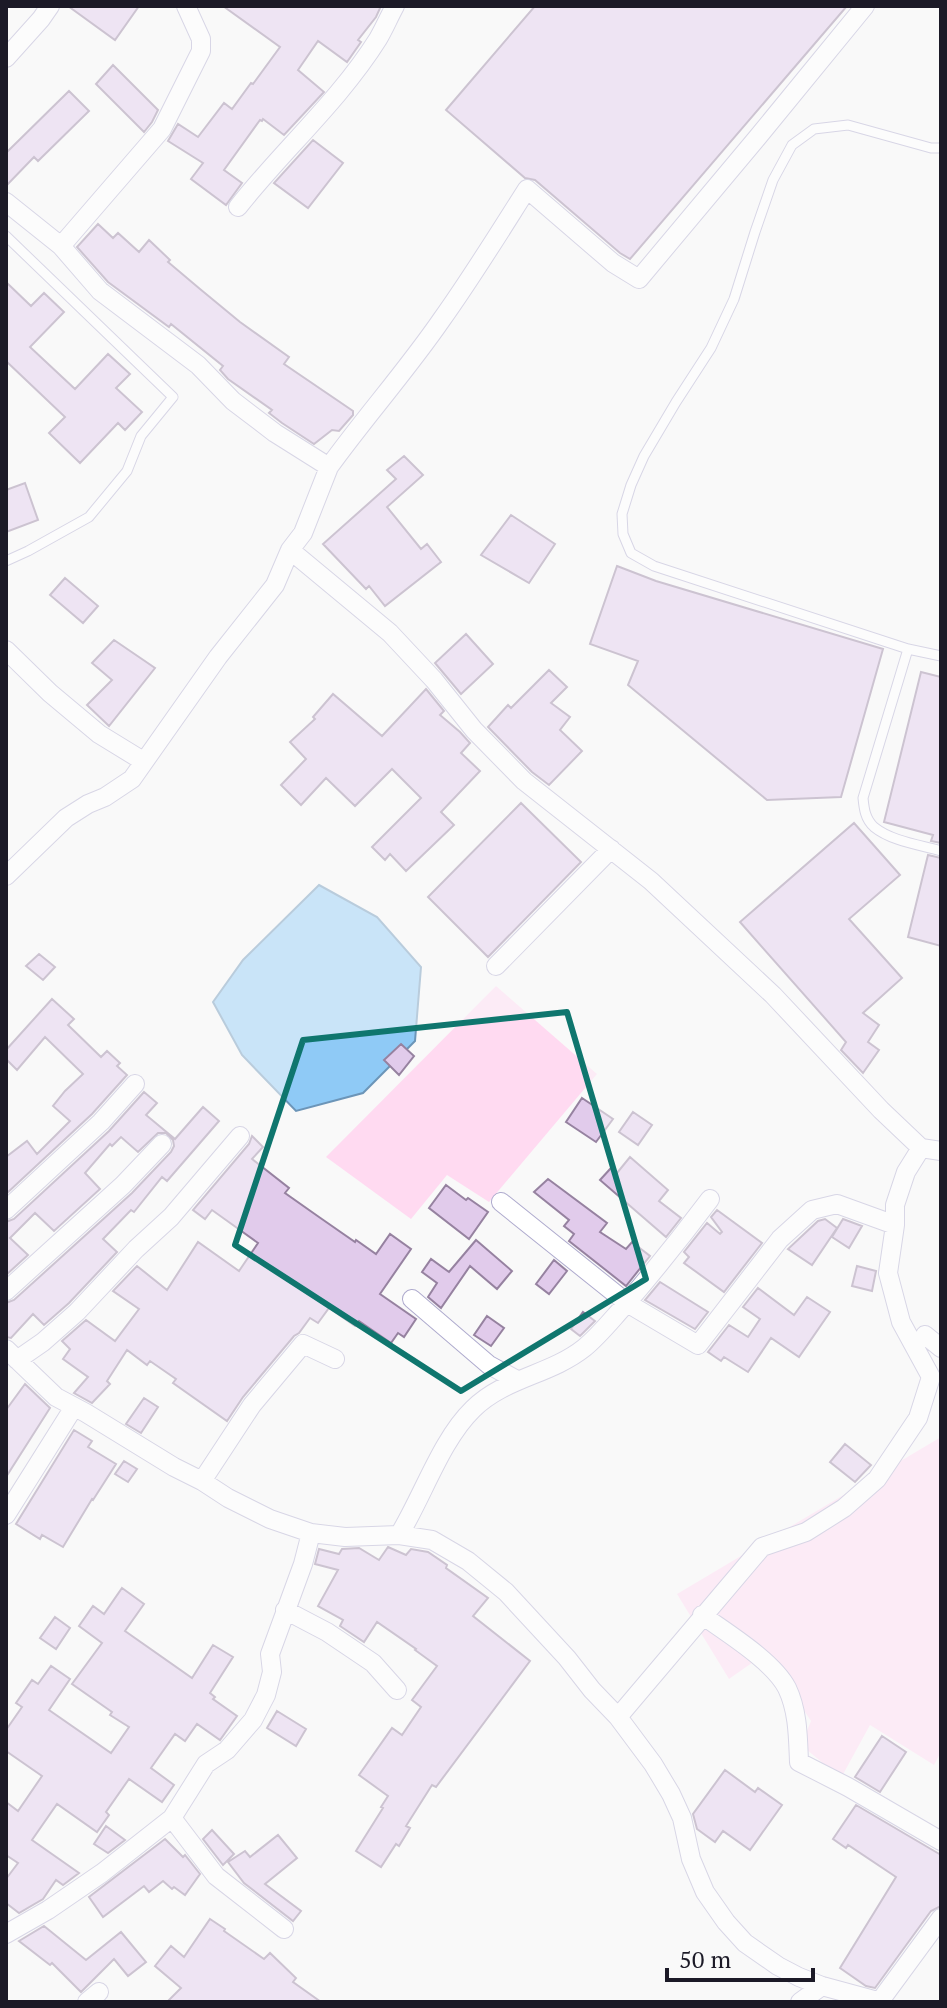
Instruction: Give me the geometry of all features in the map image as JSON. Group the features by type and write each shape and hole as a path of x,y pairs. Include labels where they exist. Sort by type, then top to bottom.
{"street":[{"path":"6,58 50,6"},
{"path":"61,246 162,129 201,51 201,39 186,6"},
{"path":"238,207 265,172 330,102 378,39 395,6"},
{"path":"6,876 66,818 132,779 218,657 275,585 290,550 303,533 329,467 442,321 527,189 613,263 639,279 865,6"},
{"path":"6,202 61,246 100,291 198,365 233,401 275,433 329,467"},
{"path":"290,550 390,633 434,680 474,730 524,781 651,881 773,995 921,1148 941,1151"},
{"path":"6,650 50,693 99,734 143,761"},
{"path":"496,966 611,849"},
{"path":"6,1210 91,1132 135,1084"},
{"path":"240,1136 171,1217 77,1312 43,1342 11,1354 56,1397 228,1498 270,1519 311,1533 345,1537 399,1535 432,1540 468,1561 506,1592 618,1717 671,1794 682,1818 691,1859 705,1892 745,1943 778,1966 822,1986 880,2002 941,1918"},
{"path":"6,1291 123,1185 162,1144"},
{"path":"618,1717 762,1547 806,1532 844,1508 877,1479 918,1418 931,1377 901,1322 888,1273 895,1205 906,1172 921,1148"},
{"path":"399,1535 454,1432 474,1408 517,1380 562,1363 585,1347 664,1261 710,1199"},
{"path":"501,1202 627,1303 698,1345 780,1239 812,1210 837,1204 895,1225"},
{"path":"412,1299 489,1365 517,1380"},
{"path":"925,1335 941,1348"},
{"path":"202,1481 252,1405 303,1344 335,1359"},
{"path":"6,1515 74,1407"},
{"path":"6,1934 102,1873 172,1818 206,1764 227,1750 253,1720 266,1695 272,1672 270,1654 311,1533"},
{"path":"285,1610 327,1632 373,1663 397,1690"},
{"path":"702,1615 765,1661 786,1687 797,1722 799,1762 941,1841"},
{"path":"172,1818 216,1876 284,1929"},
{"path":"800,2002 822,1986"}],"lane":[{"path":"941,148 931,148 848,125 814,129 792,145 773,180 734,299 723,323 711,348 644,456 622,514 623,534 631,553 654,566 908,649 941,656"},
{"path":"6,236 173,397 141,436 127,471 89,517 6,561"},
{"path":"908,649 863,798 865,813 873,826 891,836 941,851"}],"highlighted area":[{"path":"567,1012 646,1279 461,1391 235,1245 303,1040"}],"shaded area":[{"path":"496,986 597,1074 489,1202 447,1175 411,1219 326,1157"},
{"path":"941,1437 941,1752 934,1765 870,1725 841,1778 801,1745 811,1721 766,1653 729,1679 677,1594"}],"water":[{"path":"319,885 377,917 421,967 415,1041 363,1093 296,1111 242,1055 213,1002 243,960"}],"building":[{"path":"68,6 139,6 115,40"},
{"path":"223,6 381,6 347,62 318,41 298,70 324,92 284,135 263,119 260,120 224,170 242,183 226,205 191,179 203,163 168,141 178,124 198,137 224,103 232,109 280,47"},
{"path":"535,6 847,6 630,259 535,180 525,178 446,110"},
{"path":"113,65 158,110 144,132 96,84"},
{"path":"69,91 89,111 38,161 34,157 6,186 6,153"},
{"path":"313,140 343,163 308,208 274,183"},
{"path":"98,224 113,238 118,233 139,252 149,240 170,260 168,262 200,289 289,357 284,364 353,411 353,415 339,431 332,430 314,444 282,423 269,413 272,410 228,379 220,370 223,366 171,324 169,327 108,282 77,247"},
{"path":"6,282 31,306 44,293 64,312 30,347 75,389 108,354 130,374 116,388 142,412 125,430 118,423 80,463 49,433 65,417 6,361"},
{"path":"404,456 423,475 387,507 421,549 427,544 441,562 385,606 369,586 366,589 323,544 396,479 387,470"},
{"path":"25,483 38,520 6,532 6,490"},
{"path":"511,515 555,544 529,583 481,555"},
{"path":"617,566 656,581 883,649 841,797 767,800 628,685 638,661 590,644"},
{"path":"65,578 98,606 83,623 50,595"},
{"path":"466,634 493,664 461,694 435,663"},
{"path":"114,640 155,668 109,726 87,705 112,680 92,663"},
{"path":"549,670 567,687 551,703 570,717 560,730 582,751 549,785 488,727 508,705 511,708"},
{"path":"921,672 941,677 941,843 931,841 933,835 884,822"},
{"path":"426,689 444,711 440,715 470,743 461,753 480,771 441,812 454,825 406,871 390,854 385,860 372,847 421,798 392,769 355,806 326,778 301,805 281,785 306,759 290,742 315,719 313,717 333,694 382,736"},
{"path":"521,803 581,862 488,957 428,897"},
{"path":"854,823 900,875 849,919 902,978 863,1013 879,1025 868,1042 879,1050 863,1073 841,1050 846,1042 740,922"},
{"path":"928,855 941,858 941,946 908,937"},
{"path":"39,954 55,967 43,980 26,966"},
{"path":"52,999 74,1019 68,1025 101,1057 107,1051 127,1075 92,1114 6,1194 6,1157 27,1141 37,1154 70,1121 53,1106 83,1074 45,1037 17,1070 6,1059 6,1050"},
{"path":"401,1044 414,1056 399,1075 384,1060"},
{"path":"144,1092 157,1103 146,1115 175,1139 203,1107 219,1121 167,1181 162,1177 134,1212 131,1210 103,1239 117,1252 69,1303 44,1325 33,1314 11,1338 6,1337 6,1303 14,1300 132,1193 171,1152 173,1140 166,1133 158,1133 138,1152 121,1137 112,1146 110,1144 85,1173 100,1189 54,1231 35,1213 10,1238 28,1255 6,1275 6,1222 14,1219 109,1131"},
{"path":"582,1098 613,1119 596,1142 566,1122"},
{"path":"633,1112 652,1125 638,1145 619,1132"},
{"path":"252,1136 263,1147 252,1159 289,1188 285,1193 376,1254 390,1234 411,1249 380,1294 416,1319 404,1337 398,1333 391,1343 359,1321 355,1326 329,1308 318,1323 310,1318 243,1397 227,1421 173,1383 176,1379 150,1361 147,1365 127,1350 107,1381 110,1384 92,1403 74,1393 88,1377 63,1359 70,1349 62,1341 86,1320 115,1341 139,1309 113,1291 137,1266 167,1290 198,1242 239,1271 258,1243 212,1210 205,1219 193,1210 249,1144"},
{"path":"630,1157 668,1190 659,1201 681,1218 666,1237 600,1180 611,1168 617,1173"},
{"path":"548,1179 607,1223 600,1232 626,1249 632,1242 650,1256 626,1286 569,1241 574,1234 564,1226 569,1220 534,1192"},
{"path":"446,1185 488,1212 469,1239 429,1208"},
{"path":"717,1210 762,1243 724,1292 684,1263 689,1257 684,1252 707,1223 720,1234 722,1232 711,1217"},
{"path":"825,1219 837,1228 812,1265 788,1249 818,1221"},
{"path":"843,1219 862,1226 849,1248 832,1237"},
{"path":"476,1240 512,1271 497,1289 470,1266 441,1308 428,1297 437,1283 422,1272 431,1259 449,1272"},
{"path":"554,1260 567,1271 549,1294 536,1284"},
{"path":"857,1266 876,1271 872,1291 852,1286"},
{"path":"660,1282 708,1312 695,1329 645,1300"},
{"path":"758,1288 794,1315 807,1297 830,1312 799,1357 771,1338 748,1372 724,1357 721,1361 708,1352 729,1325 748,1337 760,1319 743,1307"},
{"path":"583,1312 595,1321 580,1336 571,1329"},
{"path":"487,1316 504,1328 491,1346 474,1335"},
{"path":"25,1384 50,1408 6,1477 6,1410"},
{"path":"144,1398 158,1407 141,1433 126,1424"},
{"path":"74,1430 92,1441 88,1447 116,1464 63,1547 42,1535 40,1539 16,1524"},
{"path":"845,1444 871,1465 855,1482 830,1462"},
{"path":"124,1461 137,1469 128,1482 115,1474"},
{"path":"388,1547 406,1555 411,1549 428,1552 447,1565 446,1568 488,1598 473,1616 530,1661 436,1787 432,1785 406,1826 410,1828 399,1846 396,1844 381,1867 356,1851 388,1796 359,1775 392,1728 402,1735 421,1707 412,1700 437,1666 377,1622 364,1642 340,1626 343,1620 318,1606 338,1570 315,1564 319,1549 339,1554 342,1549 359,1548 379,1560"},
{"path":"122,1588 144,1604 125,1631 192,1678 213,1645 233,1657 210,1693 215,1697 213,1699 237,1716 220,1740 197,1724 185,1741 175,1734 151,1768 174,1785 162,1802 129,1779 106,1812 109,1815 97,1832 57,1804 32,1840 79,1873 63,1885 56,1880 43,1899 19,1913 6,1903 6,1879 18,1863 6,1855 6,1802 18,1811 42,1776 6,1751 6,1730 22,1707 16,1703 32,1680 38,1684 51,1666 70,1679 49,1710 111,1753 129,1727 72,1684 102,1643 79,1626 93,1606 104,1614"},
{"path":"55,1617 70,1628 56,1649 40,1638"},
{"path":"277,1711 306,1729 296,1746 267,1728"},
{"path":"882,1736 906,1752 880,1792 855,1777"},
{"path":"725,1770 755,1792 758,1788 782,1805 750,1850 723,1831 715,1842 697,1829 693,1814"},
{"path":"856,1805 941,1855 941,1906 931,1911 875,1988 866,1986 840,1968 896,1877 848,1845 846,1848 833,1839"},
{"path":"106,1826 125,1840 108,1853 94,1844"},
{"path":"212,1830 234,1854 223,1865 203,1839"},
{"path":"278,1835 297,1858 265,1884 301,1911 293,1921 244,1883 228,1862 245,1851 250,1857"},
{"path":"165,1839 183,1857 185,1855 200,1874 185,1895 163,1881 149,1892 144,1886 103,1917 89,1897"},
{"path":"210,1919 264,1959 270,1953 296,1978 293,1982 321,2002 167,2002 181,1988 155,1966 171,1946 184,1957"},
{"path":"44,1926 86,1960 121,1932 146,1962 128,1976 114,1959 81,1992 52,1963 50,1965 19,1941"}]}
